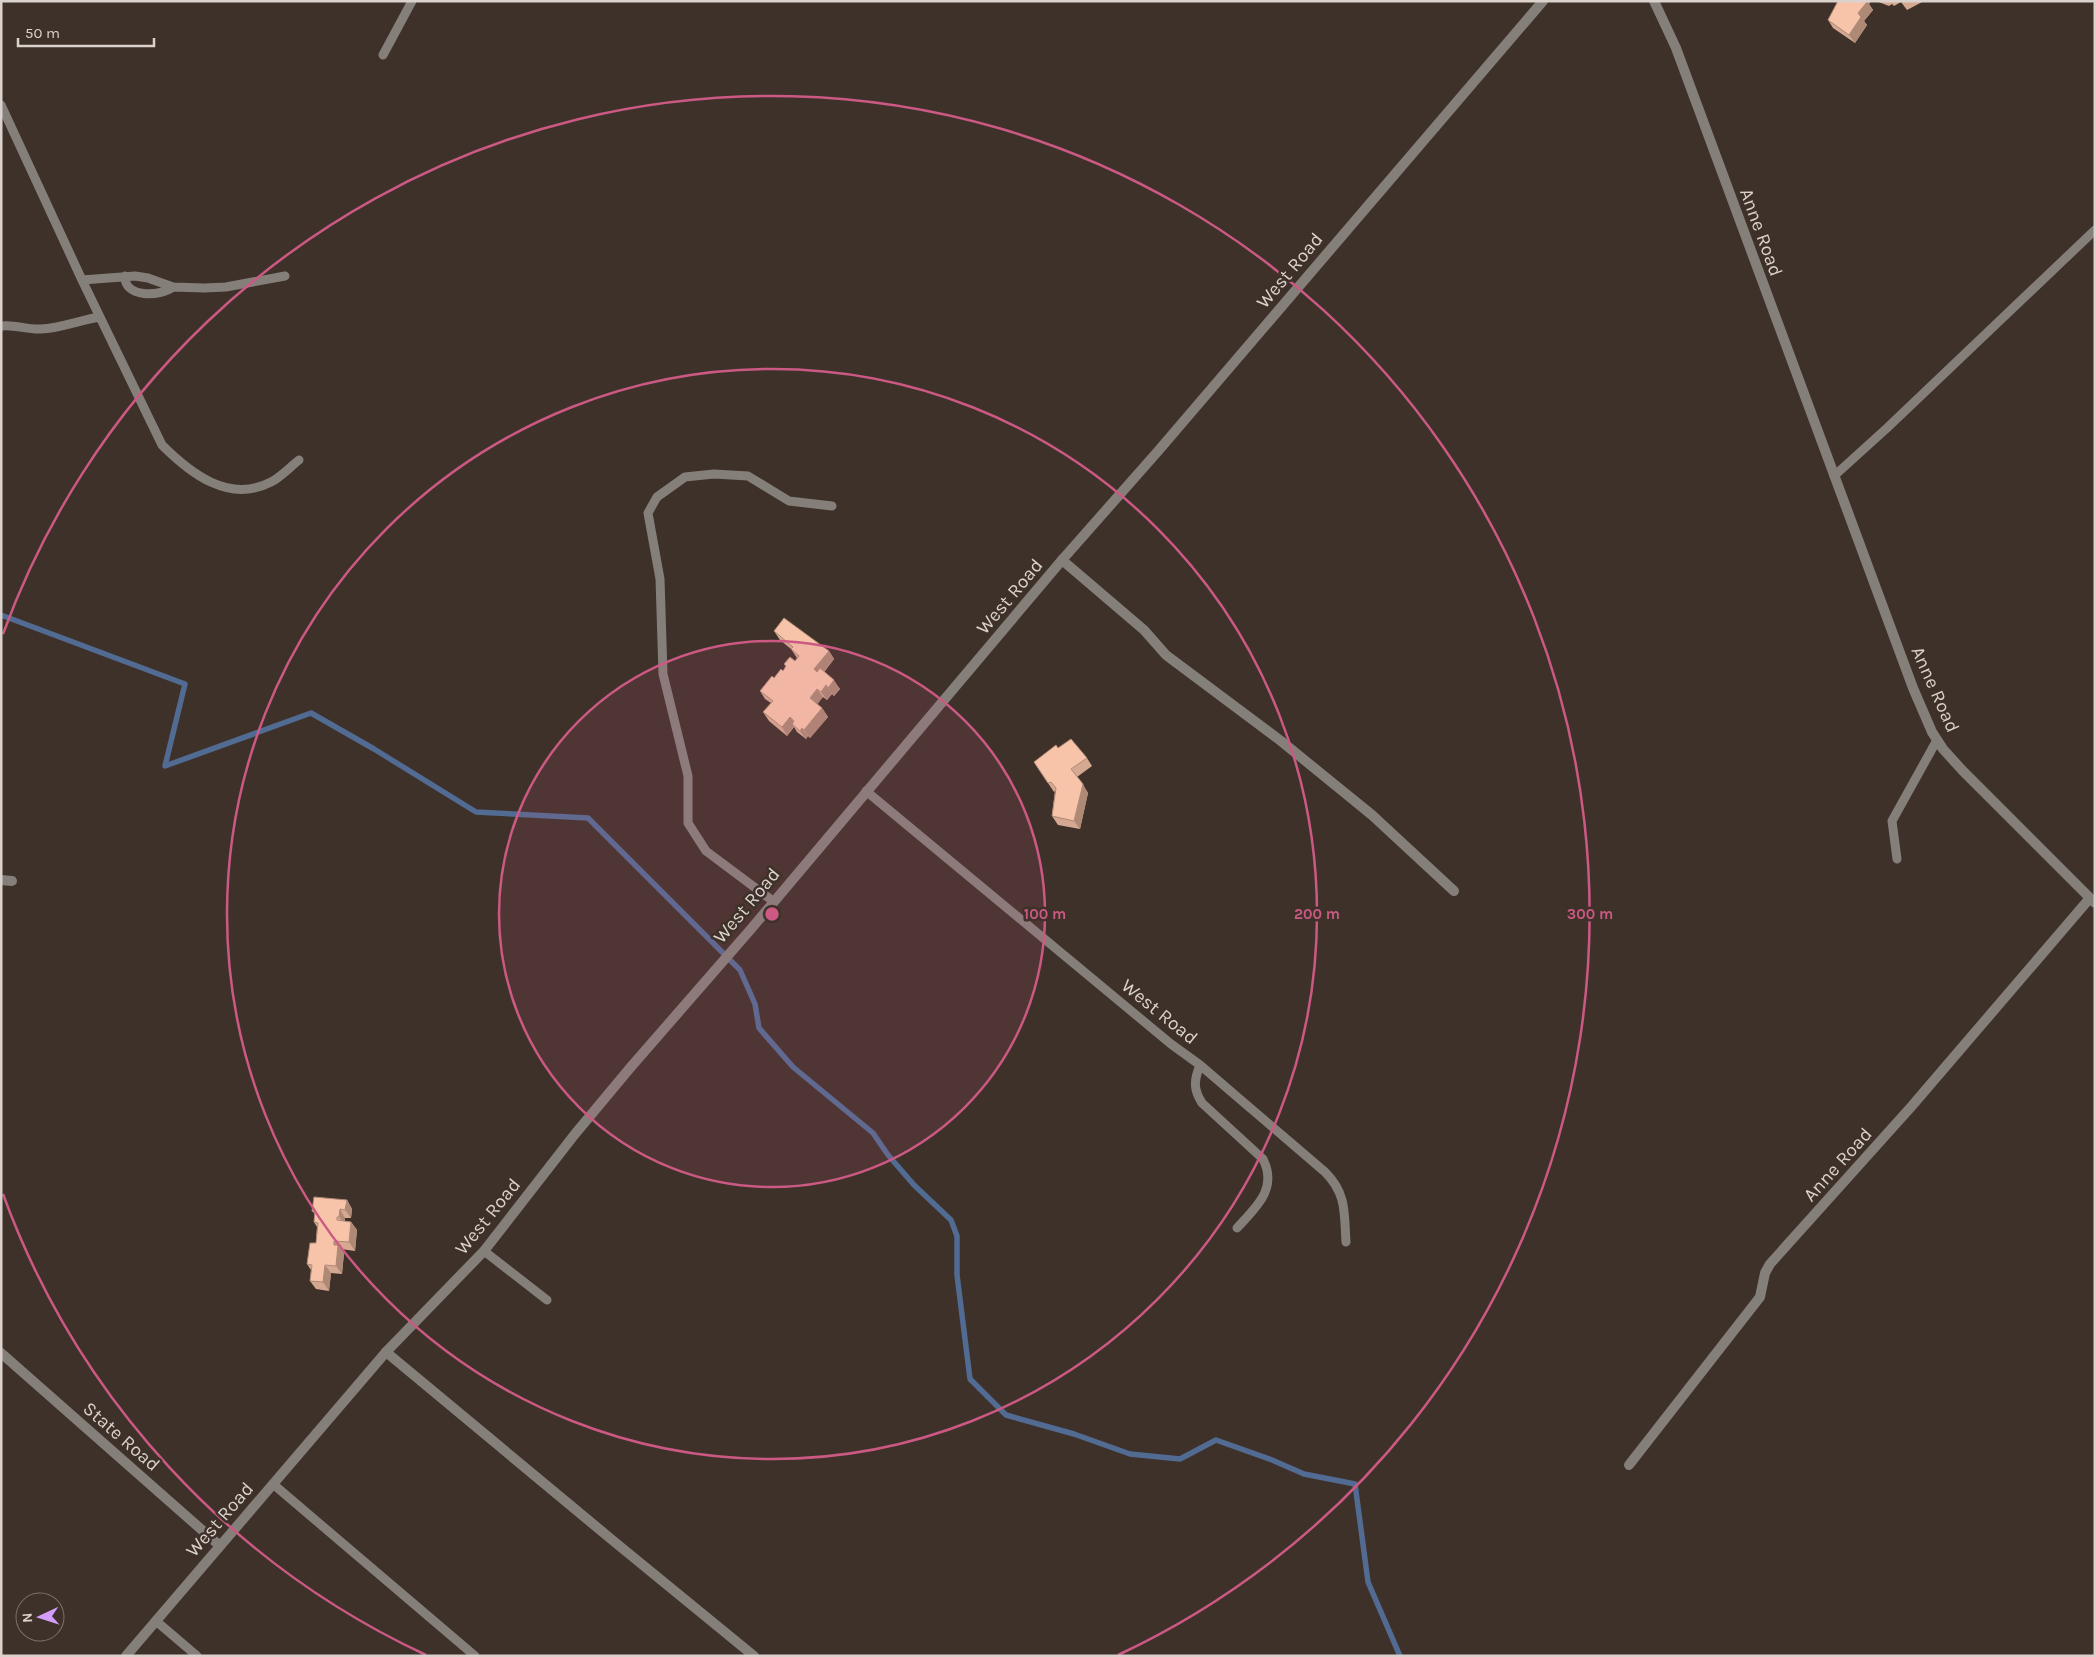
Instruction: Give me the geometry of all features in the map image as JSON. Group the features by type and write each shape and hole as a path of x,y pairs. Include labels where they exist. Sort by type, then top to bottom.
{"street":[{"name":"West Road","path":"126,1656 386,1352 484,1252 575,1134 751,929 773,900 1062,560 1159,450 1543,1"},
{"name":"Anne Road","path":"1629,1465 1760,1297 1764,1273 1770,1264 1911,1107 2092,900 1962,770 1932,732 1913,688 1676,48 1654,1"},
{"name":"West Road","path":"1062,560 1144,630 1166,655 1289,747 1372,815 1454,891"},
{"path":"1,880 12,881"},
{"path":"386,1352 754,1656"},
{"name":"State Road","path":"1,1353 219,1545"}],"lane":[{"path":"383,55 412,1"},
{"path":"1,105 82,280 162,445 182,465 202,479 223,488 251,489 271,482 298,460"},
{"path":"1834,476 1888,428 2095,230"},
{"path":"82,280 125,276 148,278 173,288 226,287 285,276"},
{"path":"125,276 128,288 135,291 157,294 166,293 173,288"},
{"path":"1,326 12,324 35,329 58,328 100,317"},
{"path":"773,900 706,851 688,823 688,776 663,674 660,579 648,513 657,497 686,477 714,474 748,476 789,501 832,506"},
{"path":"1897,858 1892,821 1937,740"},
{"name":"West Road","path":"866,791 1171,1044 1200,1065 1334,1181 1344,1204 1346,1242"},
{"path":"1200,1065 1194,1080 1196,1093 1202,1103 1263,1159 1268,1169 1269,1180 1266,1192 1253,1211 1237,1228"},
{"path":"484,1252 547,1300"},
{"path":"273,1484 475,1656"},
{"path":"156,1621 198,1656"}],"building":[{"path":"1838,1 1867,2 1858,13 1861,17 1849,35 1828,20"},
{"path":"784,618 829,651 814,669 817,672 820,668 834,680 828,688 826,685 821,692 817,689 810,698 822,708 804,730 802,728 800,731 792,724 794,721 790,717 782,727 763,712 773,701 760,691 772,676 774,678 781,669 783,671 786,666 784,664 790,657 795,661 799,656 791,649 793,647 774,631"},
{"path":"1071,739 1087,758 1071,769 1083,784 1074,821 1052,816 1056,788 1051,782 1048,783 1034,762 1056,745 1058,748"},
{"path":"314,1197 347,1200 345,1210 340,1209 337,1220 351,1222 349,1242 334,1241 334,1245 338,1245 336,1266 325,1265 323,1282 310,1281 312,1265 307,1264 310,1243 316,1243 318,1223 314,1222 315,1211 312,1211"}],"waterway":[{"path":"1,615 185,684 165,766 311,713 374,749 476,812 588,818 740,970 755,1004 759,1028 793,1067 873,1133 888,1155 914,1185 951,1220 957,1236 957,1275 970,1379 1006,1415 1074,1434 1130,1454 1180,1459 1216,1440 1272,1460 1304,1474 1355,1484 1368,1582 1400,1656"}]}
